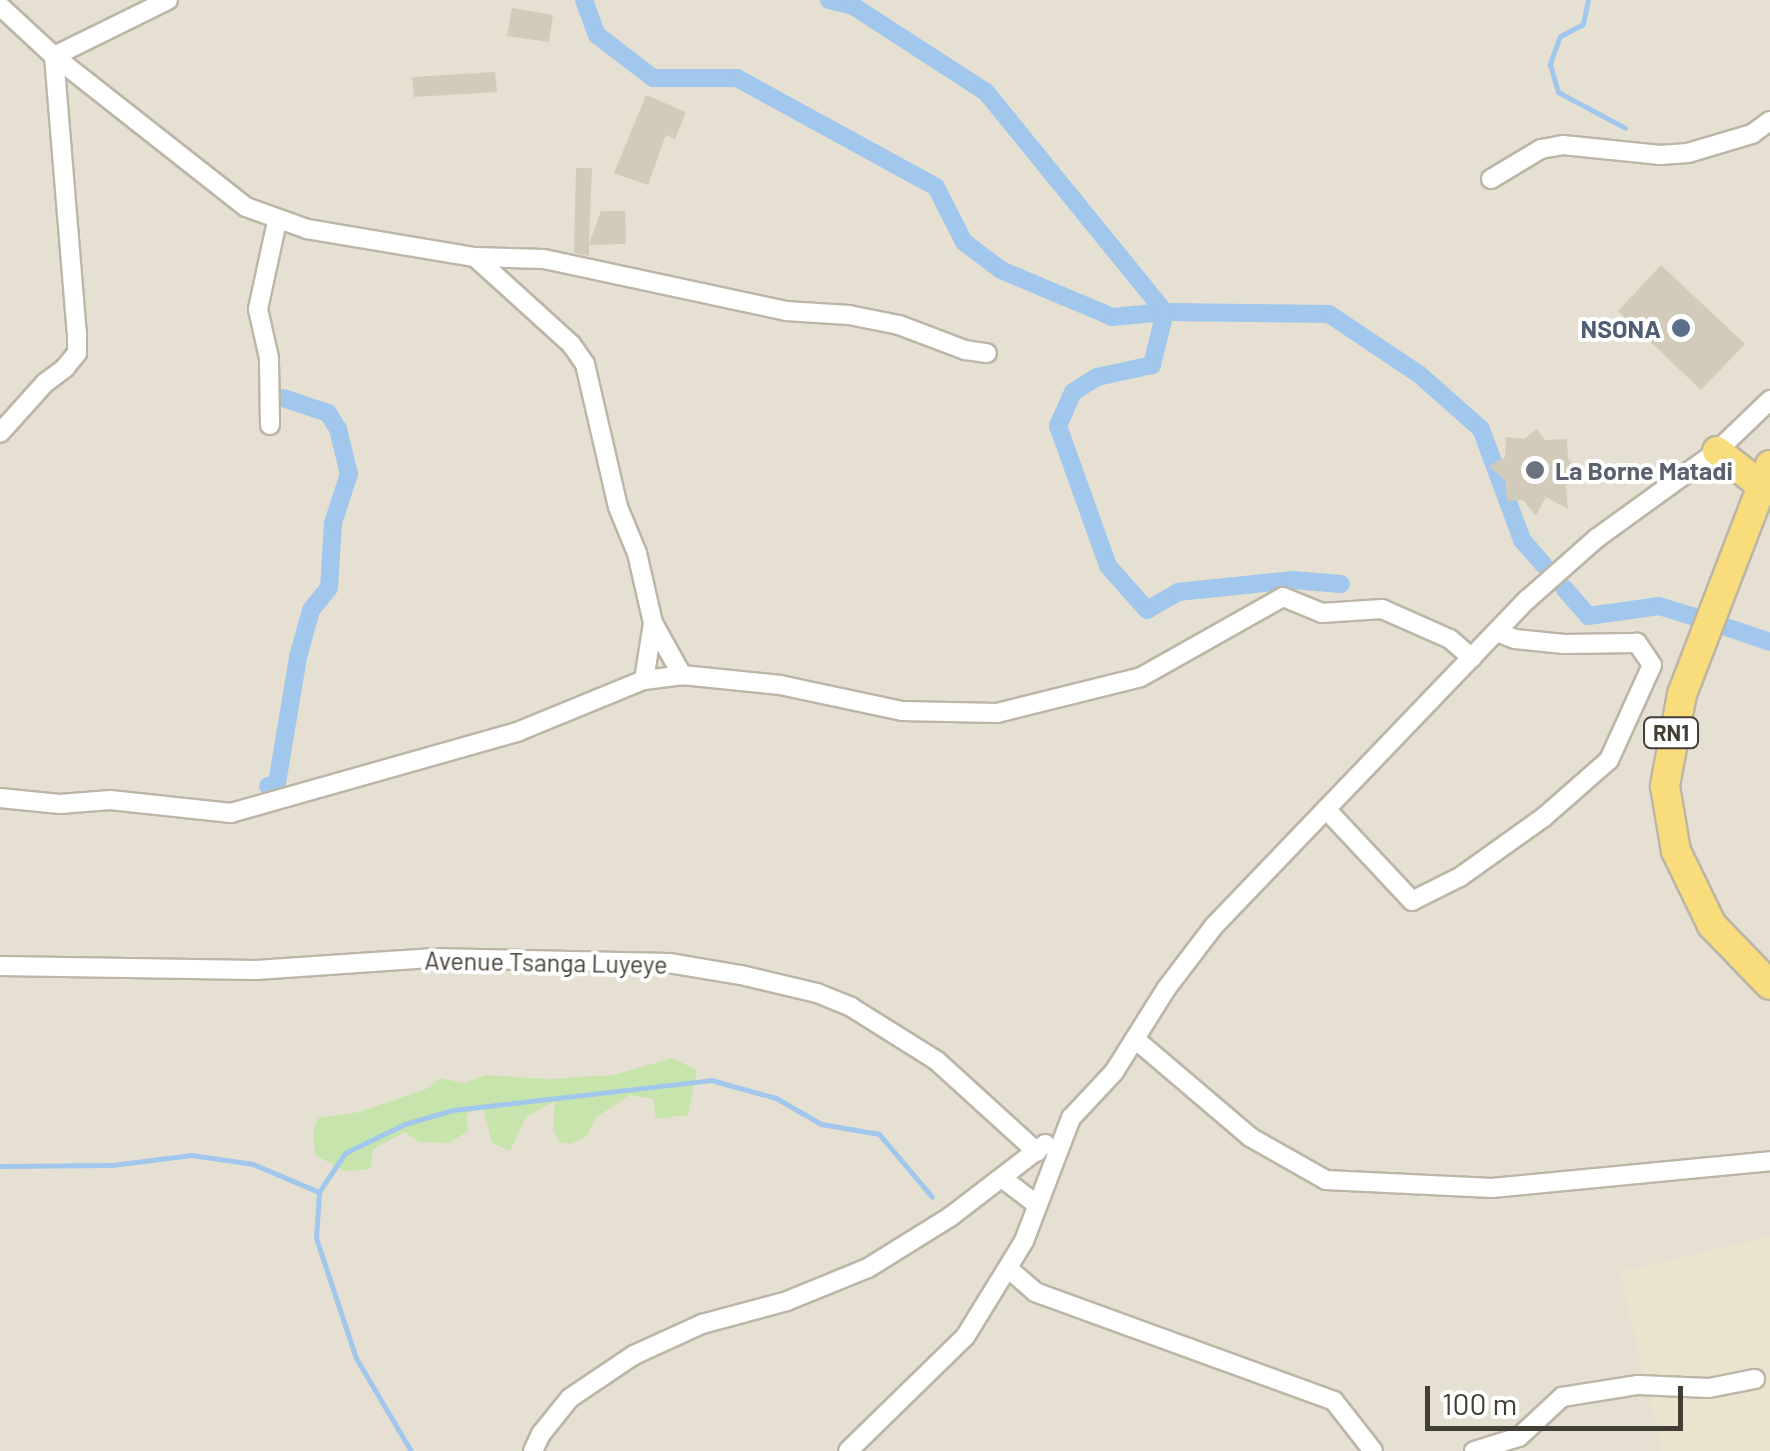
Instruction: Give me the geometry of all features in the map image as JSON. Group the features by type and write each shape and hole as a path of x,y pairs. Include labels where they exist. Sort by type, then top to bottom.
{"highway":[{"path":"1717,451 1766,476"},
{"name":"RN1","path":"1766,476 1682,694 1665,786 1676,851 1712,926 1770,985"}],"street":[{"path":"54,56 168,0"},
{"path":"0,6 54,56 246,207 276,221 474,257 544,259 786,310 849,315 899,325 964,350 988,353"},
{"path":"0,433 77,353 54,56"},
{"path":"1491,180 1541,149 1564,145 1660,155 1688,153 1752,134 1770,120"},
{"path":"270,424 269,358 258,309 276,221"},
{"path":"474,257 570,344 586,364 618,507 637,554 653,623 682,676"},
{"path":"533,1451 540,1434 570,1398 634,1355 702,1324 787,1301 868,1268 1037,1152 1114,1072 1214,926 1497,632 1597,538 1717,451 1770,400"},
{"path":"2,801 110,800 170,810 231,813 269,806 517,732 644,680 682,676 780,684 902,711 997,713 1141,677 1283,597 1322,614 1382,609 1450,638 1472,658"},
{"path":"644,680 653,623"},
{"path":"1326,810 1412,901 1474,867 1544,817 1608,760 1652,665 1637,643 1564,644 1515,639 1497,632"},
{"name":"Avenue Tsanga Luyeye","path":"0,966 256,970 434,958 669,964 741,975 817,993 851,1007 936,1061 1037,1152"},
{"path":"1135,1039 1250,1137 1326,1180 1492,1188 1770,1161"},
{"path":"848,1451 965,1336 1010,1270 1071,1118"},
{"path":"1002,1178 1036,1204"},
{"path":"1010,1270 1035,1292 1334,1401 1373,1451"},
{"path":"1474,1451 1519,1437 1562,1397 1638,1385 1709,1388 1755,1379"}],"shaded area":[{"path":"0,0 1770,0 1770,1451 0,1451"},
{"path":"1770,1237 1770,1451 1662,1451 1620,1272"}],"green space":[{"path":"672,1058 697,1070 688,1115 656,1119 653,1099 630,1095 596,1117 587,1136 571,1144 559,1142 553,1130 555,1101 526,1117 510,1151 492,1143 483,1107 466,1114 468,1131 449,1143 419,1142 405,1132 373,1149 370,1169 345,1171 315,1155 313,1132 318,1118 360,1112 426,1089 440,1078 463,1083 487,1075 547,1079 614,1075"}],"building":[{"path":"512,8 553,15 549,42 507,36"},
{"path":"495,72 497,92 414,97 412,77"},
{"path":"646,95 686,112 675,139 666,135 648,185 614,173"},
{"path":"576,168 592,168 589,244 601,211 625,211 626,244 589,245 589,256 574,253"},
{"name":"NSONA","path":"1661,265 1745,344 1701,390 1618,311"},
{"name":"La Borne Matadi","path":"1537,429 1545,440 1567,439 1568,459 1580,474 1566,486 1568,509 1546,497 1536,516 1523,500 1507,501 1505,480 1489,466 1505,457 1506,437 1524,439"}],"waterway":[{"path":"584,0 597,35 653,78 737,78 936,187 964,242 1001,270 1112,317 1165,312 1329,314 1420,375 1481,429 1522,540 1544,565"},
{"path":"829,0 853,6 986,92 1165,312 1152,365 1097,377 1073,392 1058,426 1108,566 1147,610 1178,592 1293,580 1341,584"},
{"path":"1588,0 1583,24 1560,36 1550,64 1558,92 1625,128"},
{"path":"268,786 277,783 298,657 311,610 329,588 333,523 349,474 338,429 328,413 283,398"},
{"path":"1564,588 1588,616 1659,606 1694,617"},
{"path":"1726,627 1770,642"},
{"path":"0,1166 112,1165 191,1155 253,1164 319,1192 345,1153 405,1124 453,1110 711,1080 776,1098 821,1124 879,1134 932,1197"},
{"path":"319,1192 316,1238 356,1358 411,1451"}],"place":[{"name":"NSONA","path":"1681,328"},
{"name":"La Borne Matadi","path":"1535,470"}]}
